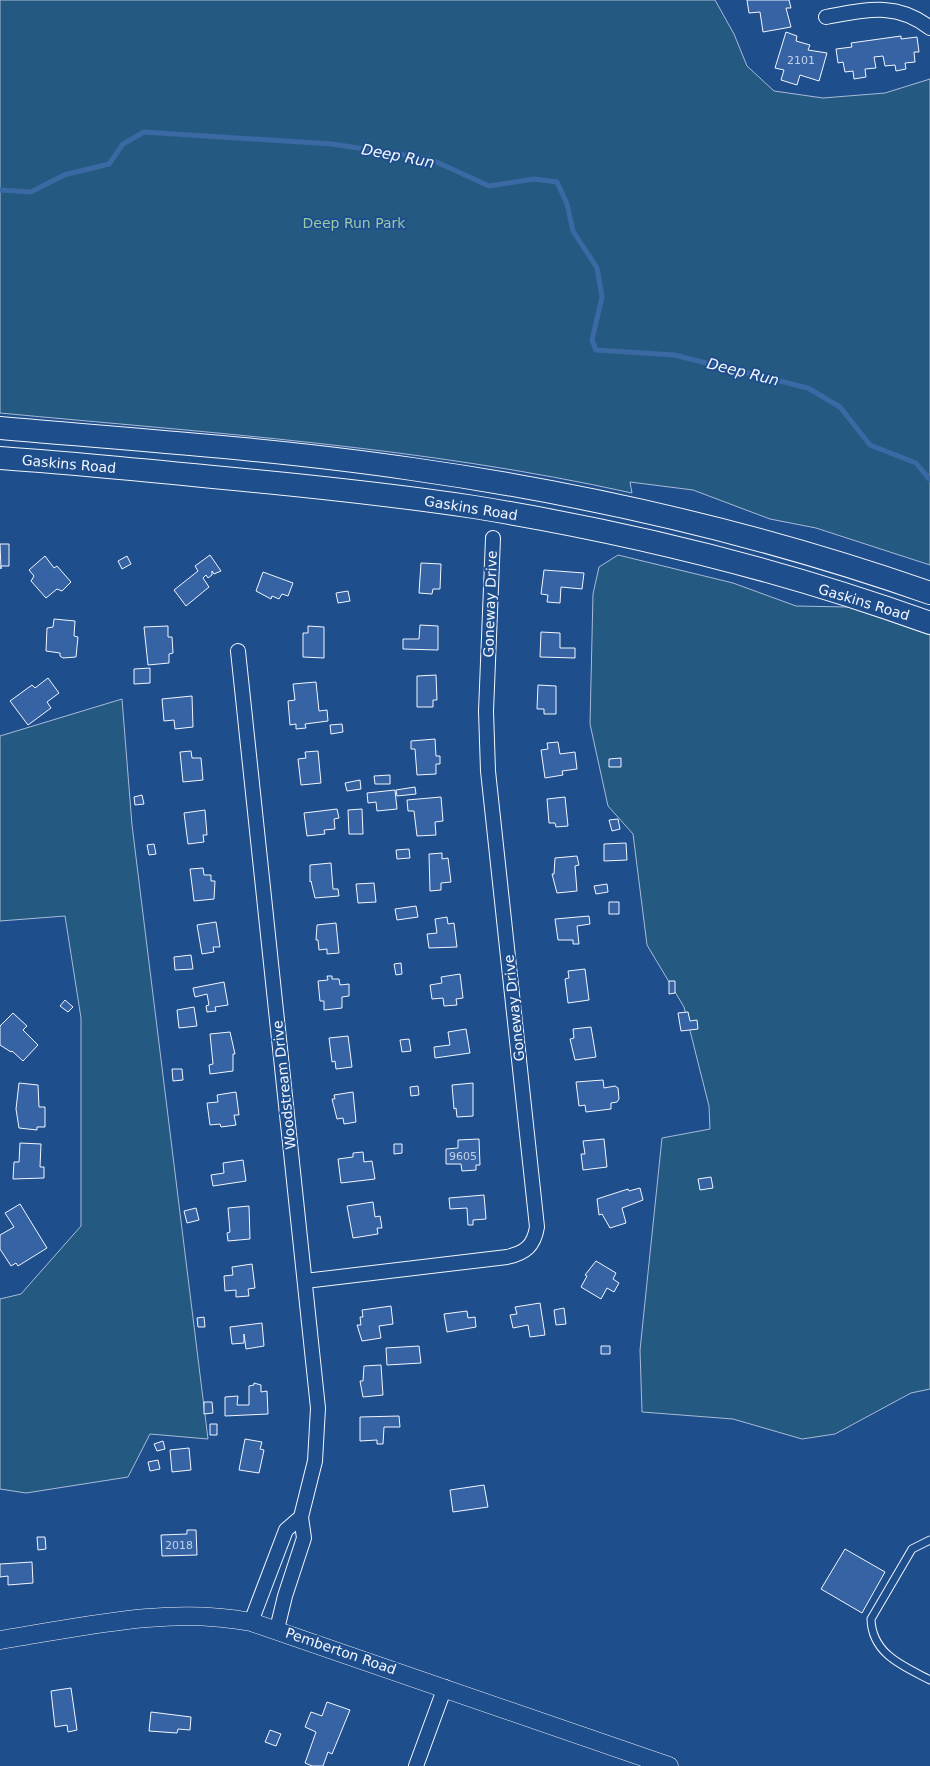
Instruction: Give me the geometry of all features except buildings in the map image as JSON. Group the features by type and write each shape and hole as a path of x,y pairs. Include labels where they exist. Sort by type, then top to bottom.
{"main road":[{"name":"Gaskins Road","path":"0,428 308,456 411,469 532,488 703,525 802,552 930,593"},
{"name":"Gaskins Road","path":"0,458 342,489 473,507 579,527 687,551 836,593 930,623"}],"street":[{"path":"826,17 870,9 891,10 917,17 930,28"},
{"name":"Goneway Drive","path":"305,1281 507,1257 520,1254 530,1246 536,1237 537,1227 488,771 486,712 493,538"},
{"name":"Woodstream Drive","path":"238,651 314,1360 318,1437 315,1460 301,1518 304,1538 285,1596 277,1629"},
{"path":"250,1622 286,1530 301,1518"},
{"name":"Pemberton Road","path":"0,1640 142,1618 184,1614 227,1617 277,1629 669,1766"},
{"path":"416,1766 445,1687"}],"lane":[{"path":"930,1540 912,1549 871,1619 872,1632 881,1650 900,1665 930,1680"}],"green space":[{"name":"Deep Run Park","path":"0,0 715,0 734,34 747,66 774,91 823,98 885,93 930,79 930,565 816,528 770,519 693,490 630,482 632,493 554,477 475,464 317,443 0,413"},
{"path":"618,555 733,583 796,606 848,607 930,635 930,1389 911,1393 835,1434 802,1439 733,1419 642,1412 640,1350 662,1138 710,1129 709,1106 684,1007 647,945 633,834 608,806 590,724 593,594 599,567"},
{"path":"122,699 132,825 208,1439 150,1434 128,1477 26,1493 0,1489 0,1299 21,1294 81,1226 81,1018 65,916 0,921 0,736"}],"waterway":[{"name":"Deep Run","path":"0,190 31,192 64,175 109,164 123,144 144,132 332,144 430,159 489,186 534,179 557,182 567,204 573,231 597,268 602,297 592,340 596,350 674,355 808,388 840,407 870,445 916,463 930,480"}]}
